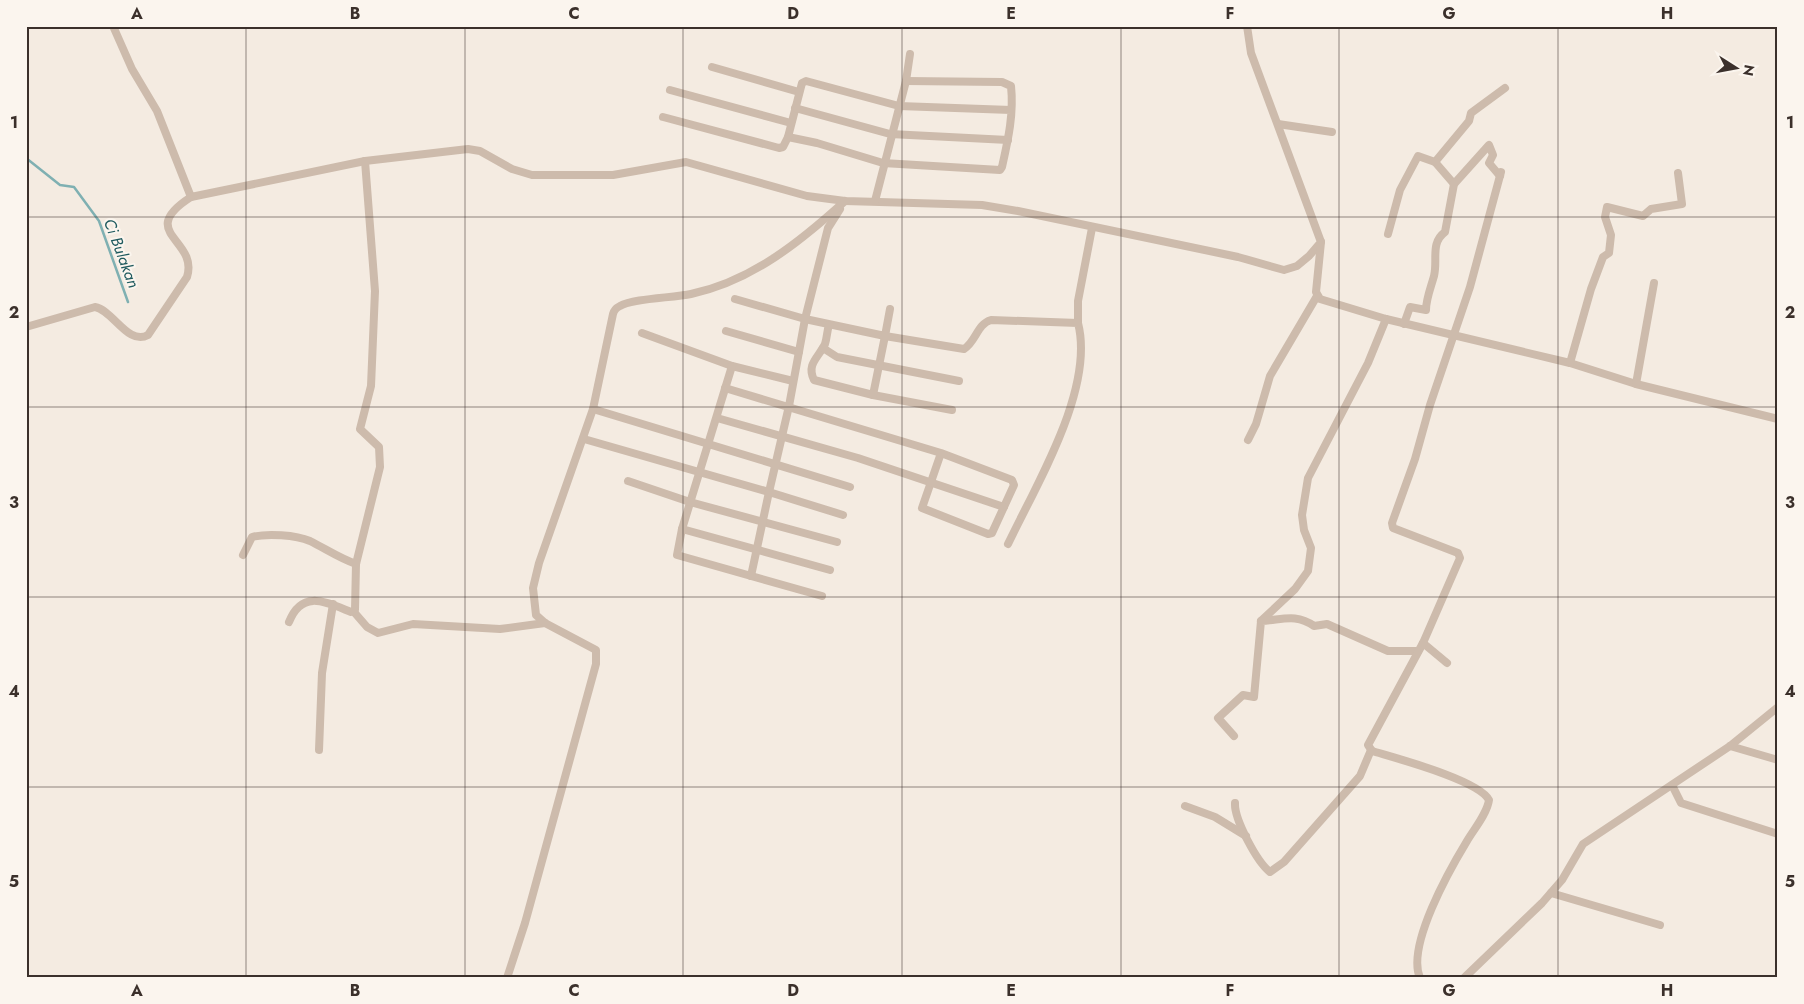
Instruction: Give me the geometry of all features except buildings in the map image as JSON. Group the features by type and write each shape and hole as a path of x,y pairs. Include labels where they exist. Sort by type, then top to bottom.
{"street":[{"path":"113,26 132,69 157,112 191,197"},
{"path":"1247,26 1252,53 1321,242 1317,296 1270,376 1256,424 1248,440"},
{"path":"874,201 890,134 906,81 910,54"},
{"path":"712,67 799,92"},
{"path":"663,117 779,148 783,147 788,137 799,92 802,83 806,81 899,106 1011,110"},
{"path":"788,137 817,143 883,163 912,163 997,171 1002,167 1008,140 1011,86 1008,84 906,81"},
{"path":"1435,162 1469,121 1471,113 1505,88"},
{"path":"670,90 792,123"},
{"path":"795,108 890,134 1008,140"},
{"path":"1278,124 1332,132"},
{"path":"1404,324 1410,306 1426,310 1429,288 1435,274 1436,246 1439,236 1445,232 1454,184 1489,145 1493,155 1489,163 1500,174 1470,287 1430,405 1415,459 1392,523 1393,528 1459,555 1423,643 1368,745 1371,750 1438,772 1486,795 1489,800 1431,911 1419,949 1417,966 1420,978"},
{"path":"26,327 94,307 105,311 133,336 142,337 148,335 189,270 188,257 173,238 169,223 174,208 191,197 365,161 468,149 480,151 512,169 527,173 572,176 613,175 686,162 807,196 846,200 982,205 1238,257 1284,270 1297,266 1321,242"},
{"path":"1388,234 1400,190 1418,156 1435,162 1454,184"},
{"path":"354,612 356,564 371,506 381,455 378,445 365,436 360,429 371,386 375,291 365,161"},
{"path":"1570,364 1591,289 1603,257 1609,253 1611,235 1605,217 1607,207 1643,216 1651,209 1682,204 1678,173"},
{"path":"751,576 775,464 783,436 805,319 828,228 846,200"},
{"path":"507,978 526,923 596,664 596,650 545,623 536,615 533,588 539,564 593,409 612,314 621,304 692,294 748,273 769,262 808,234 846,200"},
{"path":"1008,544 1061,432 1074,399 1080,367 1078,301 1092,228"},
{"path":"1636,384 1654,283"},
{"path":"1317,296 1404,324 1570,364 1636,384 1778,419"},
{"path":"735,299 829,325 964,350 971,344 983,324 991,320 1078,323"},
{"path":"873,395 890,310"},
{"path":"1234,736 1218,718 1243,695 1254,697 1261,621 1295,589 1308,571 1312,548 1304,530 1302,503 1308,478 1368,364 1386,319"},
{"path":"829,325 823,348 813,360 811,370 814,380 873,395 952,410"},
{"path":"726,331 799,352"},
{"path":"642,333 732,366 793,381"},
{"path":"823,348 837,358 958,381"},
{"path":"732,366 690,502 676,555 822,596"},
{"path":"726,388 941,453 1014,481 994,531 988,534 922,508 941,453"},
{"path":"593,409 850,487"},
{"path":"716,418 783,436 931,481 1004,507"},
{"path":"584,439 700,471 843,515"},
{"path":"628,481 690,502 837,542"},
{"path":"682,529 830,570"},
{"path":"243,555 252,537 295,538 310,541 338,558 356,564"},
{"path":"289,622 300,603 323,602 354,612 367,627 378,633 413,624 500,629 545,623"},
{"path":"319,750 322,674 333,604"},
{"path":"1261,621 1296,617 1304,619 1314,626 1328,624 1388,651 1418,651"},
{"path":"1423,643 1447,663"},
{"path":"1464,978 1551,893 1562,880 1583,844 1730,746 1778,707"},
{"path":"1730,746 1778,760"},
{"path":"1235,803 1238,819 1246,836 1265,868 1270,872 1280,866 1360,776 1371,750"},
{"path":"1672,785 1681,803 1778,834"},
{"path":"1185,806 1215,817 1246,836"},
{"path":"1551,893 1660,925"}],"waterway":[{"name":"Ci Bulakan","path":"26,158 60,185 74,187 99,221 128,302"}]}
